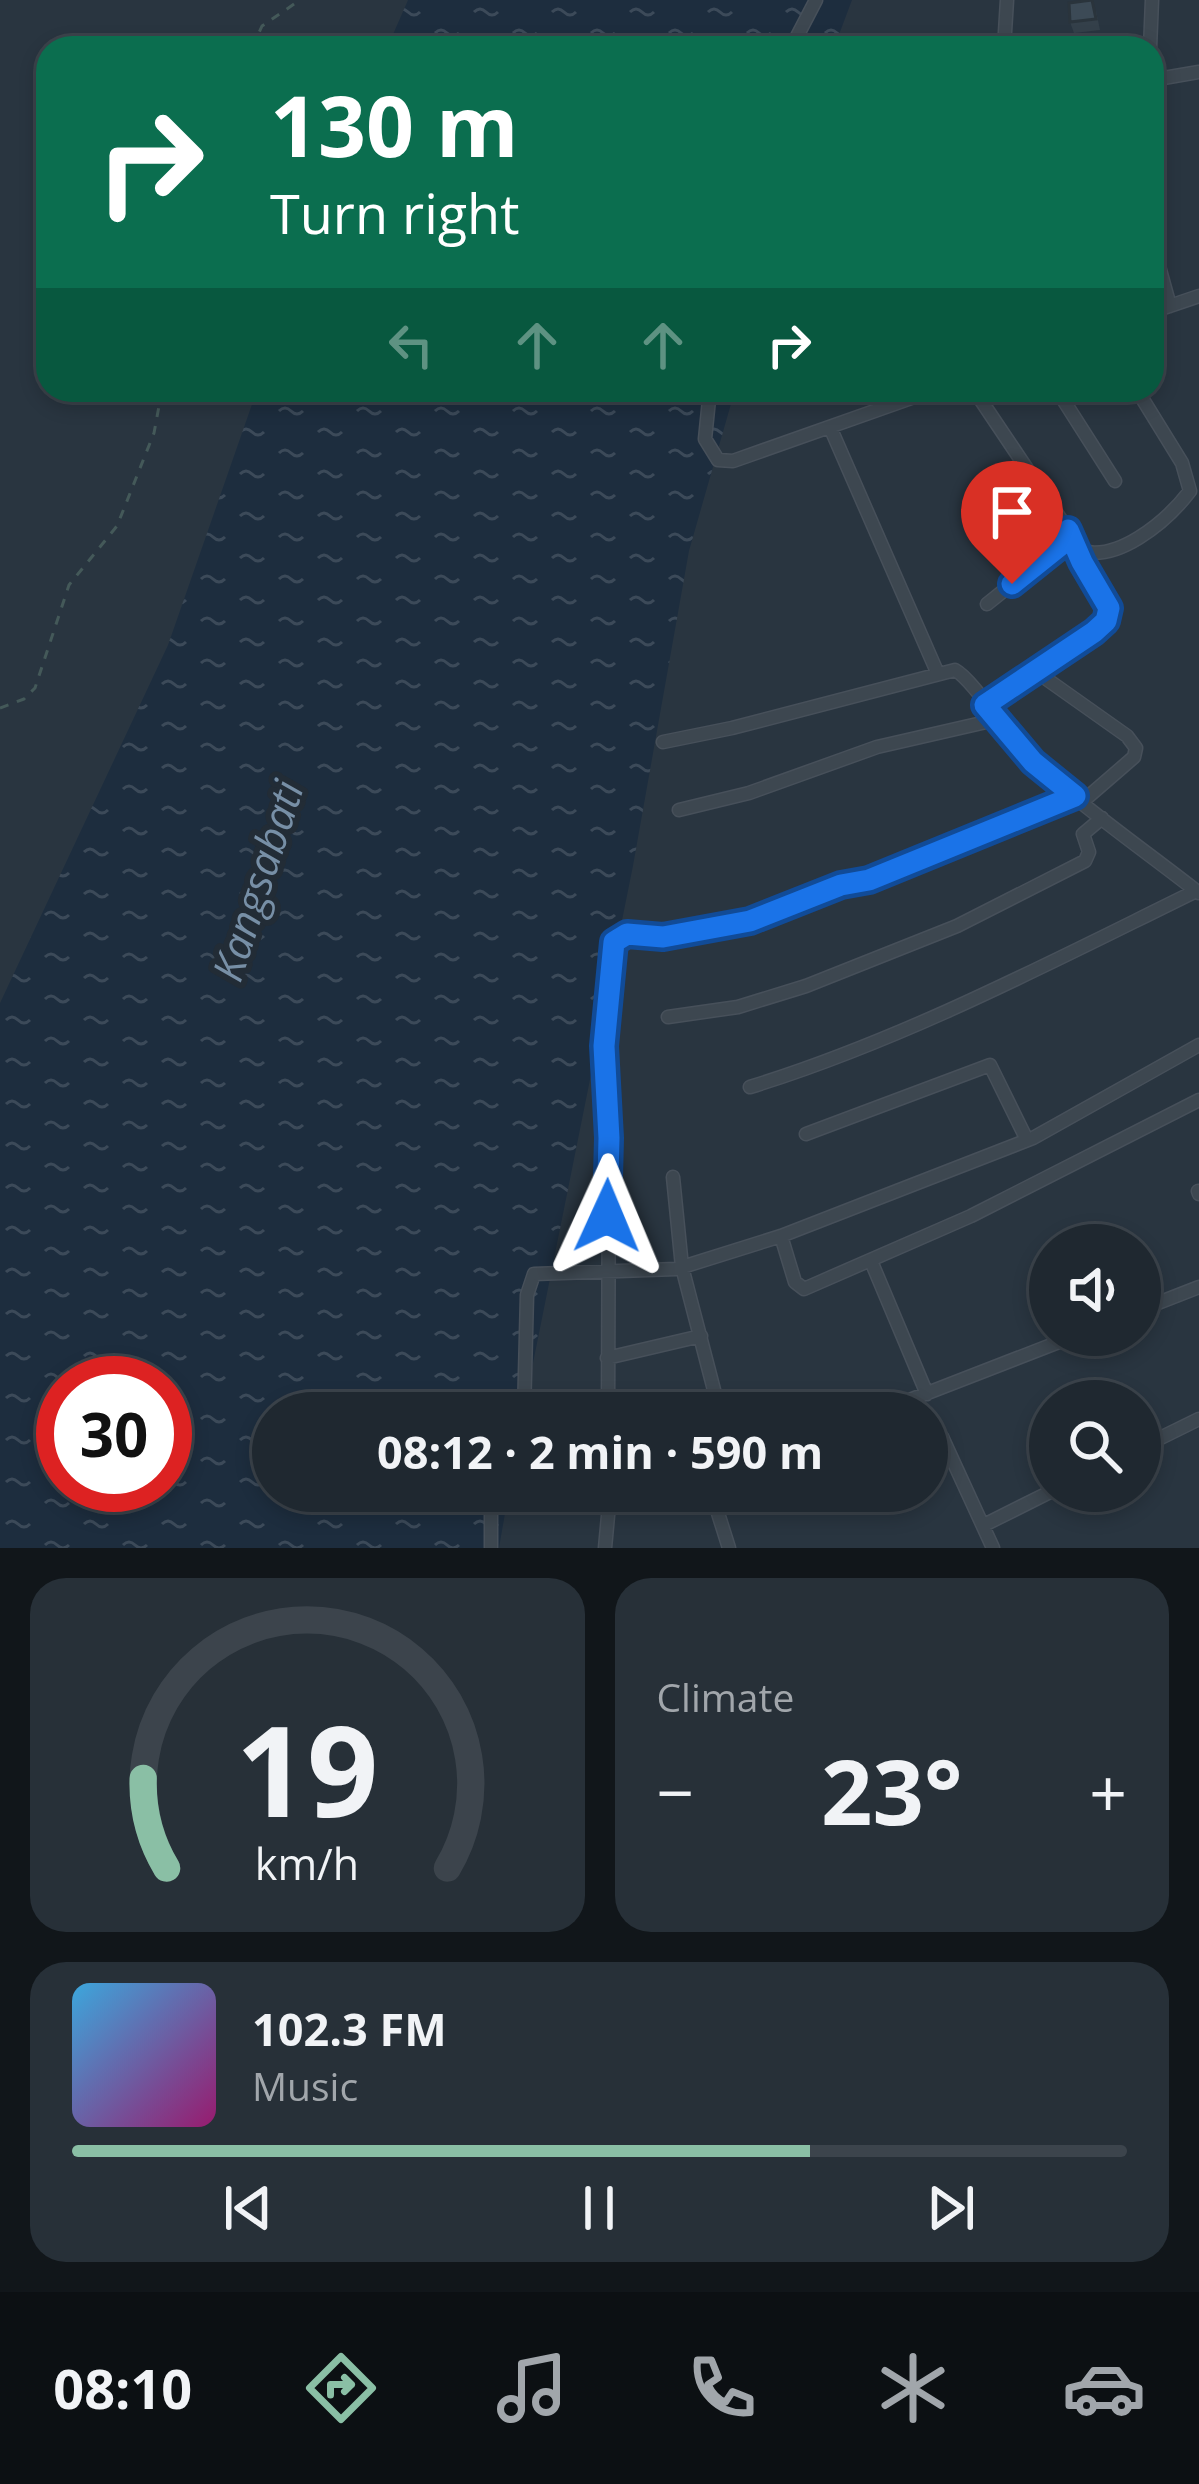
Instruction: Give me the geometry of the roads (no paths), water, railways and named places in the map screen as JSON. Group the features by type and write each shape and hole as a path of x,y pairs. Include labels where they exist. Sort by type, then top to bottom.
{"street":[{"path":"796,36 816,0"},
{"path":"1005,36 1007,0"},
{"path":"1150,36 1152,0"},
{"path":"1164,78 1199,72"},
{"path":"1164,284 1170,306"},
{"path":"1164,308 1199,296"},
{"path":"709,402 705,440 718,460 733,460 900,402"},
{"path":"982,402 1068,530 1104,596 1109,615 1094,632 1038,673 985,705"},
{"path":"1065,402 1115,481"},
{"path":"1076,550 1104,555 1119,550 1190,490 1182,463 1145,402"},
{"path":"830,427 938,674"},
{"path":"986,604 1062,544 1068,530"},
{"path":"663,742 960,672 1033,762 1198,892 843,1056 750,1087"},
{"path":"608,1392 609,1138 604,1030 614,942 627,934 663,937 750,921 1078,799 1127,764 1136,748 1038,673"},
{"path":"679,810 749,793 877,747 995,720"},
{"path":"668,1017 766,1000 957,926 1084,862 1089,851 1084,834 1102,818"},
{"path":"525,1392 530,1278 543,1273 606,1274 682,1267 781,1235 1027,1140 1199,1045"},
{"path":"806,1134 990,1065 1027,1140"},
{"path":"781,1235 801,1289 1069,1168 1199,1100"},
{"path":"674,1177 682,1267 715,1392"},
{"path":"871,1261 926,1392"},
{"path":"1161,1302 1199,1287"},
{"path":"607,1358 701,1336"},
{"path":"932,1392 1029,1354"},
{"path":"1161,1438 1199,1419"},
{"path":"948,1450 993,1548"},
{"path":"984,1525 1029,1502"},
{"path":"491,1512 491,1548"},
{"path":"605,1548 607,1512"},
{"path":"718,1512 729,1548"}],"water":[{"path":"408,0 852,0 838,36 392,36"},
{"name":"Kangsabati","path":"253,402 732,402 689,551 633,866 527,1392 252,1392 252,1512 505,1512 499,1548 0,1548 0,1003 168,645"}]}
